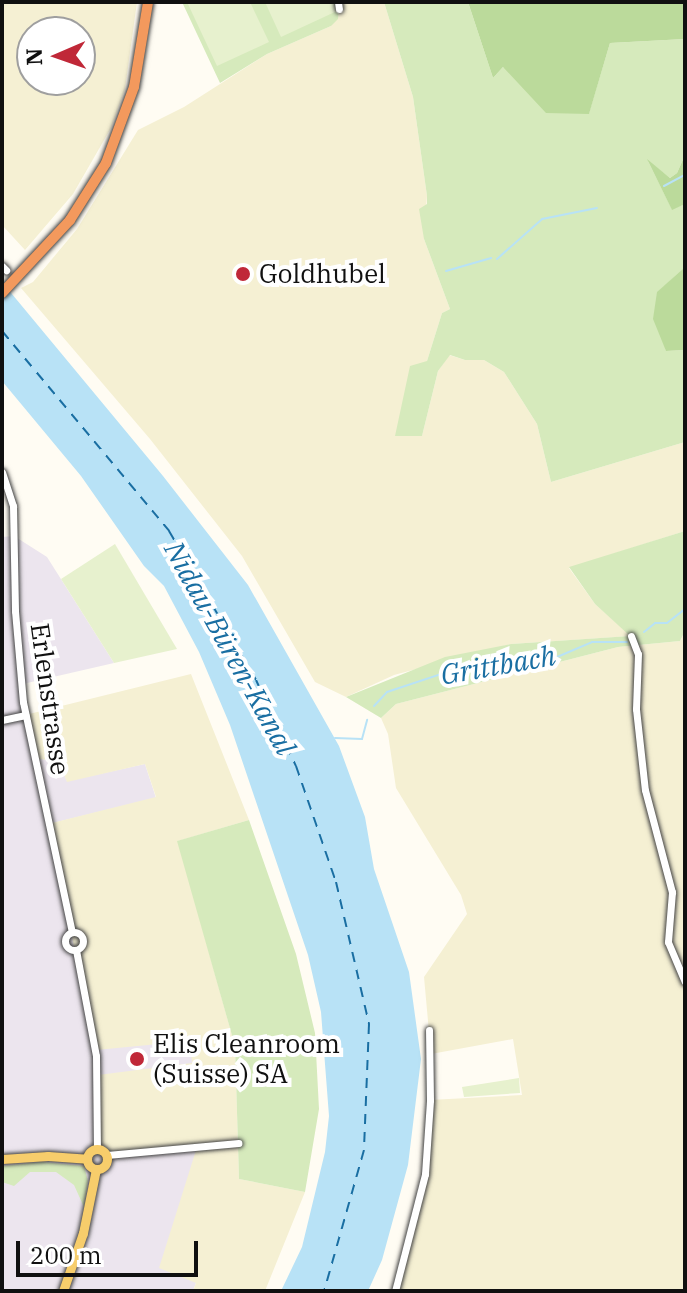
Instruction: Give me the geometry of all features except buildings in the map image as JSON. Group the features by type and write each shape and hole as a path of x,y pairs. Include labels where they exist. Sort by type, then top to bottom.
{"highway":[{"path":"2,293 70,220 112,149 134,87 148,2"}],"main road":[{"path":"97,1149 107,1155 105,1165 96,1169 90,1166 87,1159 90,1151 97,1149"},
{"path":"2,1159 48,1156 87,1159"},
{"path":"63,1291 83,1233 96,1169"}],"street":[{"name":"Erlenstrasse","path":"2,472 13,506 17,643 25,715 72,932"},
{"path":"634,641 636,709 645,790 670,878 668,942 685,982"},
{"path":"2,720 25,715"},
{"path":"76,950 81,947 83,939 78,932 72,932 65,942 76,950 96,1056 97,1149"},
{"path":"395,1291 425,1174 430,1100 429,1030"},
{"path":"107,1155 238,1143"}],"shaded area":[{"path":"2,2 137,2 125,89 111,128 73,194 25,250 2,225"},
{"path":"338,2 384,2 413,97 427,196 424,239 450,309 442,313 427,361 422,436 438,371 449,355 465,360 484,360 504,372 537,424 551,482 685,442 685,531 569,568 595,604 631,636 511,644 394,675 346,697 315,682 242,556 150,439 21,288 33,282 77,229 138,130 184,107 267,54 331,26"},
{"path":"14,536 47,557 114,663 21,687 39,759 58,760 67,781 145,764 156,798 49,824 76,950 190,1041 193,1063 97,1148 107,1155 197,1147 196,1283 193,1291 2,1291 2,537"},
{"path":"685,631 685,1291 395,1291 425,1174 430,1100 522,1095 513,1039 431,1054 424,977 467,914 461,895 396,788 388,734 381,718 396,704 618,647 680,641"},
{"path":"191,674 249,820 178,841 235,1046 239,1179 305,1192 265,1291 193,1291 196,1283 159,1268 197,1147 106,1153 97,1149 98,1075 192,1063 190,1041 96,1050 48,824 156,797 145,764 67,782 58,760 34,759 25,715"}],"green space":[{"path":"182,2 338,2 339,9 338,19 331,26 267,54 220,83"},
{"path":"187,2 250,2 269,42 217,66"},
{"path":"265,2 333,2 337,11 281,37"},
{"path":"384,2 468,2 493,78 503,67 589,113 610,43 685,39 685,155 677,173 670,178 648,161 672,209 685,204 685,267 658,292 666,351 685,350 685,442 551,482 537,424 504,372 484,360 465,360 450,355 438,371 422,436 395,436 410,366 427,361 442,313 450,309 424,239 419,209 427,204 427,196 413,97"},
{"path":"468,2 685,2 685,39 610,43 589,114 546,113 503,67 493,78"},
{"path":"685,155 685,204 672,210 647,159 670,178 677,173"},
{"path":"685,267 685,350 666,351 653,319 657,292"},
{"path":"685,531 685,631 680,641 618,647 396,704 381,718 346,697 445,657 511,644 630,636 595,604 569,567"},
{"path":"115,544 177,649 114,663 61,579"},
{"path":"249,820 296,954 315,1033 319,1109 305,1192 239,1179 235,1046 177,841"},
{"path":"519,1078 520,1093 464,1097 462,1087"},
{"path":"42,1162 84,1166 88,1181 84,1207 74,1185 56,1172 30,1172 14,1186 2,1182 2,1166"}],"water":[{"name":"Nidau-Büren-Kanal","path":"2,282 163,476 248,585 339,746 365,817 374,869 409,972 421,1059 408,1165 382,1260 368,1291 281,1291 302,1247 325,1152 329,1116 321,1012 308,955 230,725 199,652 164,586 144,566 81,476 2,381"}],"waterway":[{"path":"664,186 685,175"},
{"path":"497,259 542,219 597,208"},
{"path":"446,271 491,258"},
{"name":"Grittbach","path":"644,632 655,623 667,623 685,609"},
{"name":"Grittbach","path":"374,706 387,692 465,666 502,666 529,654 557,657 592,642 627,642"},
{"path":"335,738 362,739 367,720"}],"ferry route":[{"path":"2,331 169,531 256,680 296,766 336,882 369,1024 364,1150 324,1291"}],"place":[{"name":"Goldhubel","path":"243,274"},
{"name":"Elis Cleanroom (Suisse) SA","path":"137,1059"}]}
